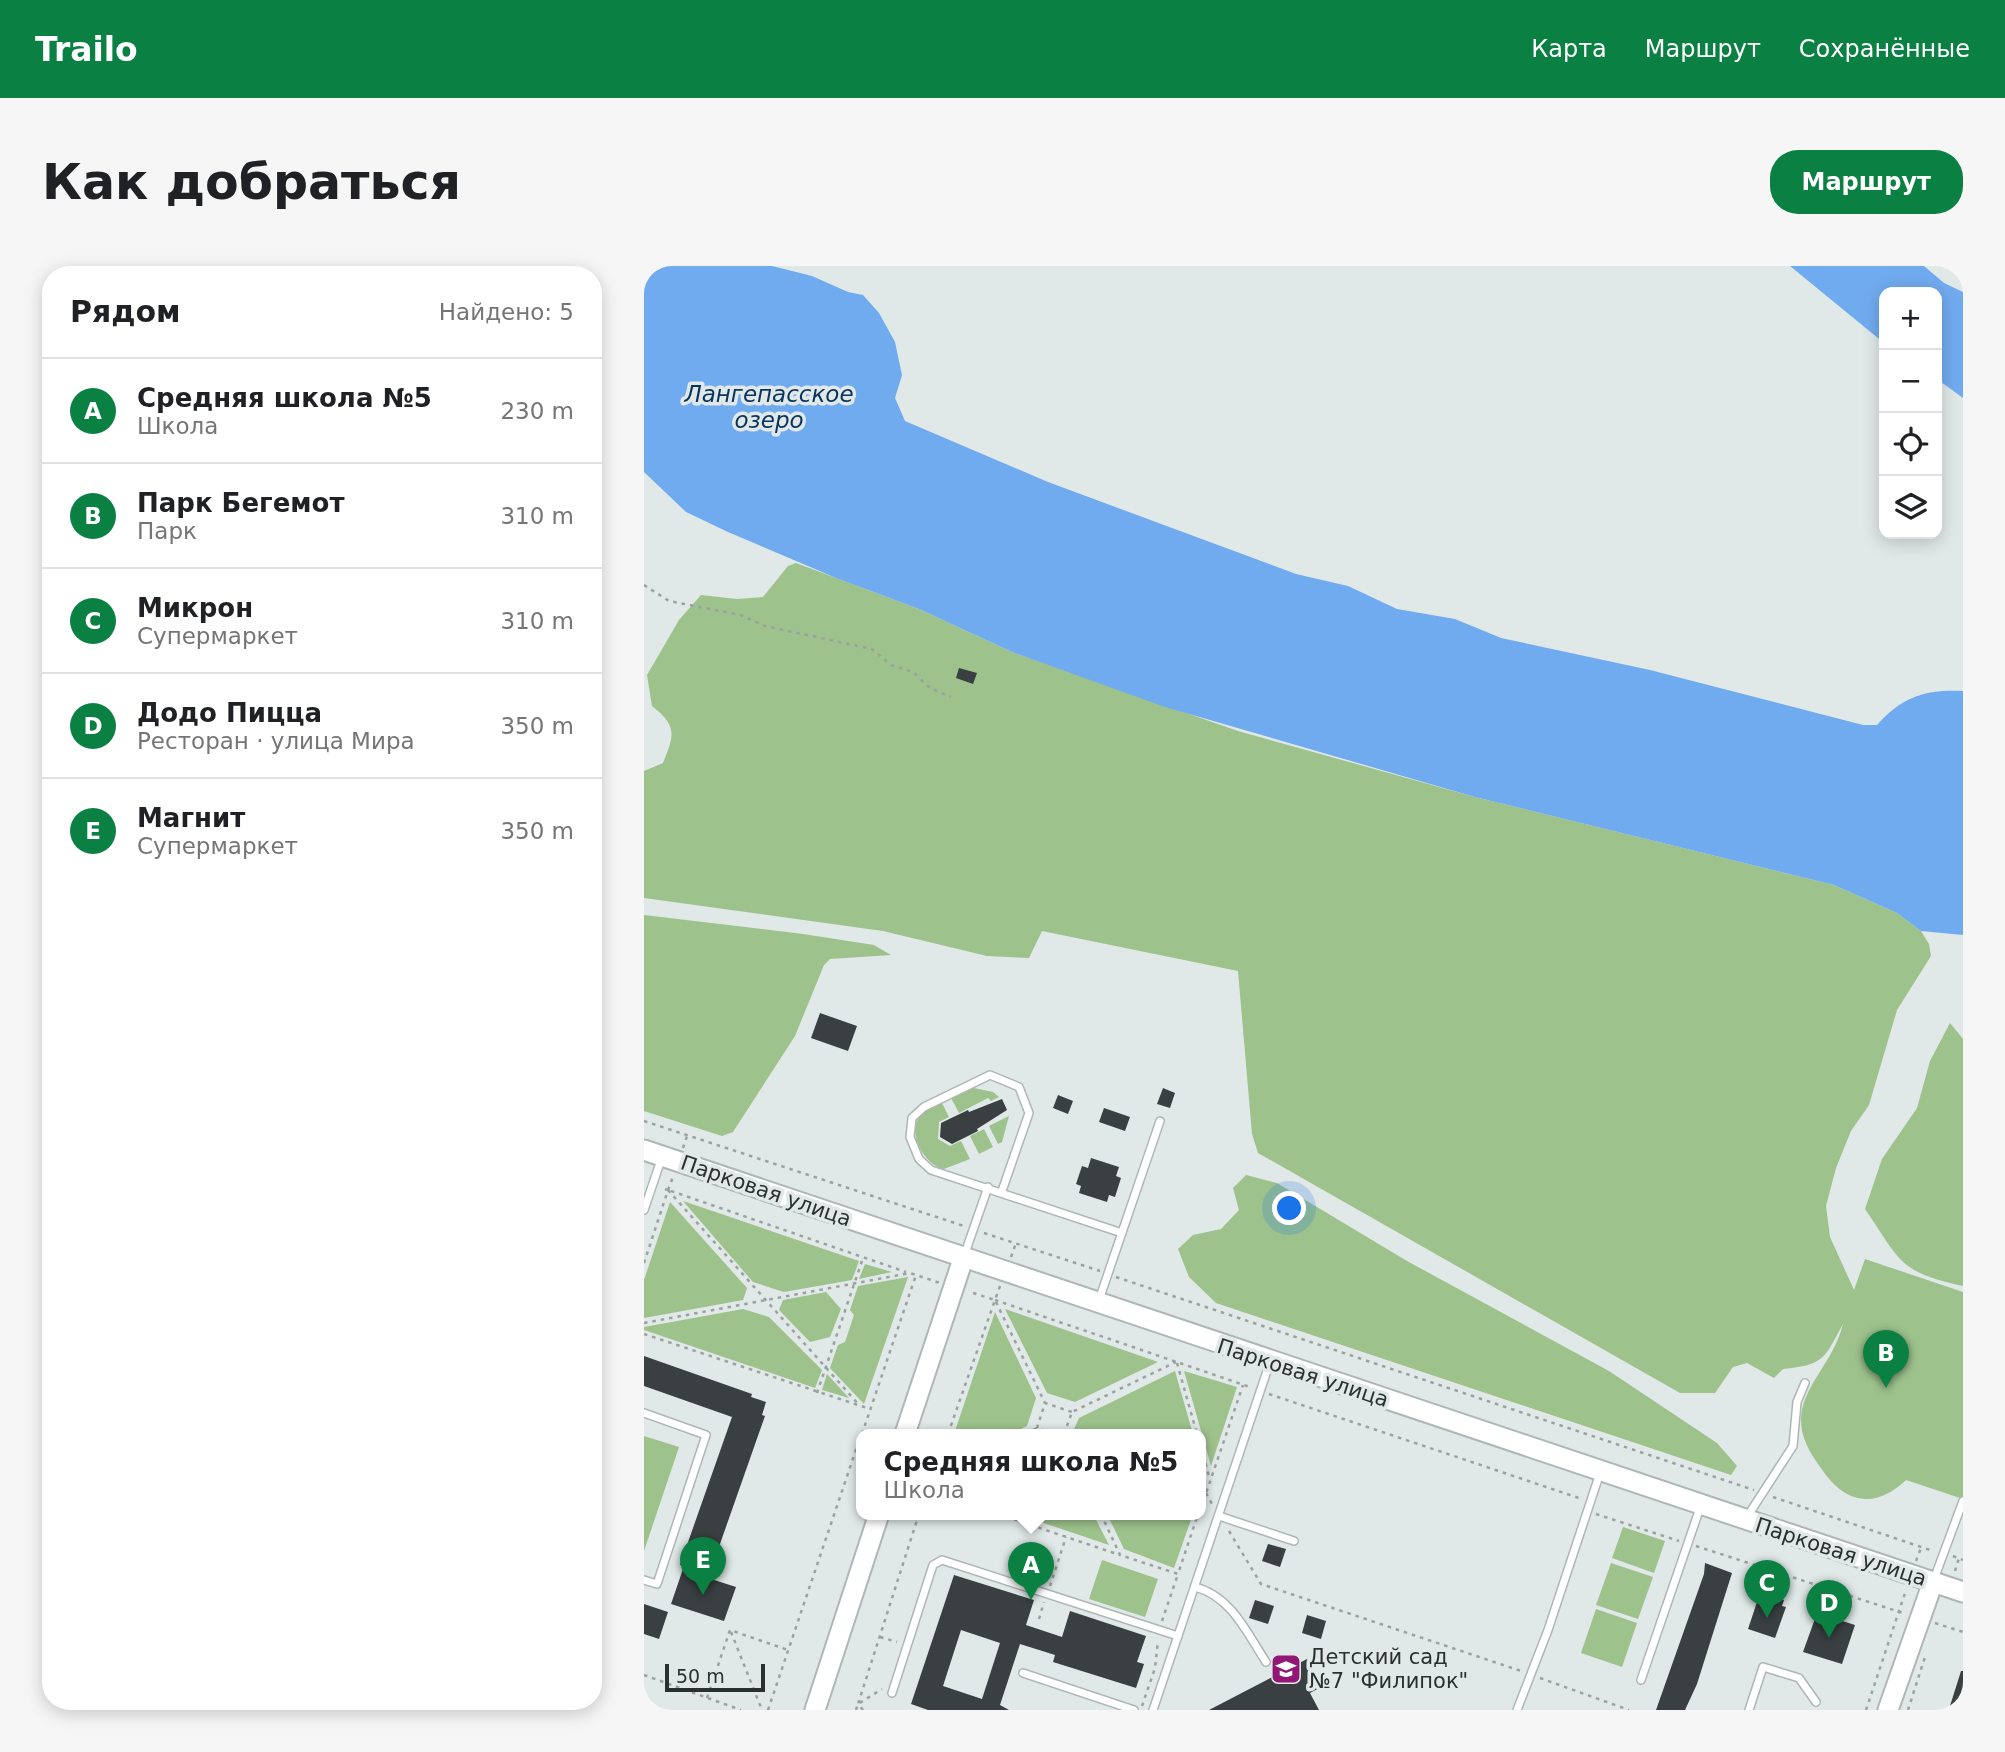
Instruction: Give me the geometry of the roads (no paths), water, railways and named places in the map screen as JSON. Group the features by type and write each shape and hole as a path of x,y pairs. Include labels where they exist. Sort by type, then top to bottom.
{"street":[{"name":"Парковая улица","path":"653,1153 1270,1362 1963,1592"},
{"path":"907,1429 963,1259"},
{"path":"814,1710 877,1520"},
{"path":"1888,1710 1933,1582"}],"lane":[{"path":"1002,1191 1029,1113 1019,1087 989,1075 917,1111 909,1131 919,1159 931,1170 1002,1191 1122,1233"},
{"path":"1097,1304 1160,1121"},
{"path":"644,1210 652,1185 653,1153"},
{"path":"963,1259 988,1187"},
{"path":"1153,1710 1270,1362"},
{"path":"1746,1520 1793,1447 1797,1402 1805,1383"},
{"path":"644,1413 706,1435 657,1584 644,1580"},
{"path":"1517,1710 1601,1472"},
{"path":"1933,1582 1963,1500"},
{"path":"1641,1680 1701,1505"},
{"path":"1219,1516 1294,1541"},
{"path":"892,1693 937,1561 942,1560 1178,1636"},
{"path":"1195,1587 1212,1592 1229,1606 1266,1661"},
{"path":"1749,1710 1763,1667 1799,1678 1816,1702"},
{"path":"1023,1673 1132,1709"}],"water":[{"name":"Лангепасское озеро","path":"644,266 772,266 812,276 848,292 863,295 879,313 895,342 902,375 895,398 905,421 1048,482 1296,574 1348,586 1397,609 1455,619 1501,638 1650,670 1863,725 1877,725 1905,701 1926,693 1963,691 1963,935 1921,931 1897,913 1834,885 1475,797 1165,707 1012,652 919,609 836,578 686,512 644,472"},
{"path":"1790,266 1924,266 1944,283 1963,292 1963,398 1942,383 1942,287 1879,287 1879,339"}],"place":[{"name":"Парк Бегемот","path":"1886,1388"},
{"name":"Магнит","path":"703,1595"},
{"name":"Средняя школа №5","path":"1031,1600"},
{"name":"Микрон","path":"1767,1618"},
{"name":"Додо Пицца","path":"1829,1638"},
{"name":"Детский сад №7 \"Филипок\"","path":"1286,1669"}]}
